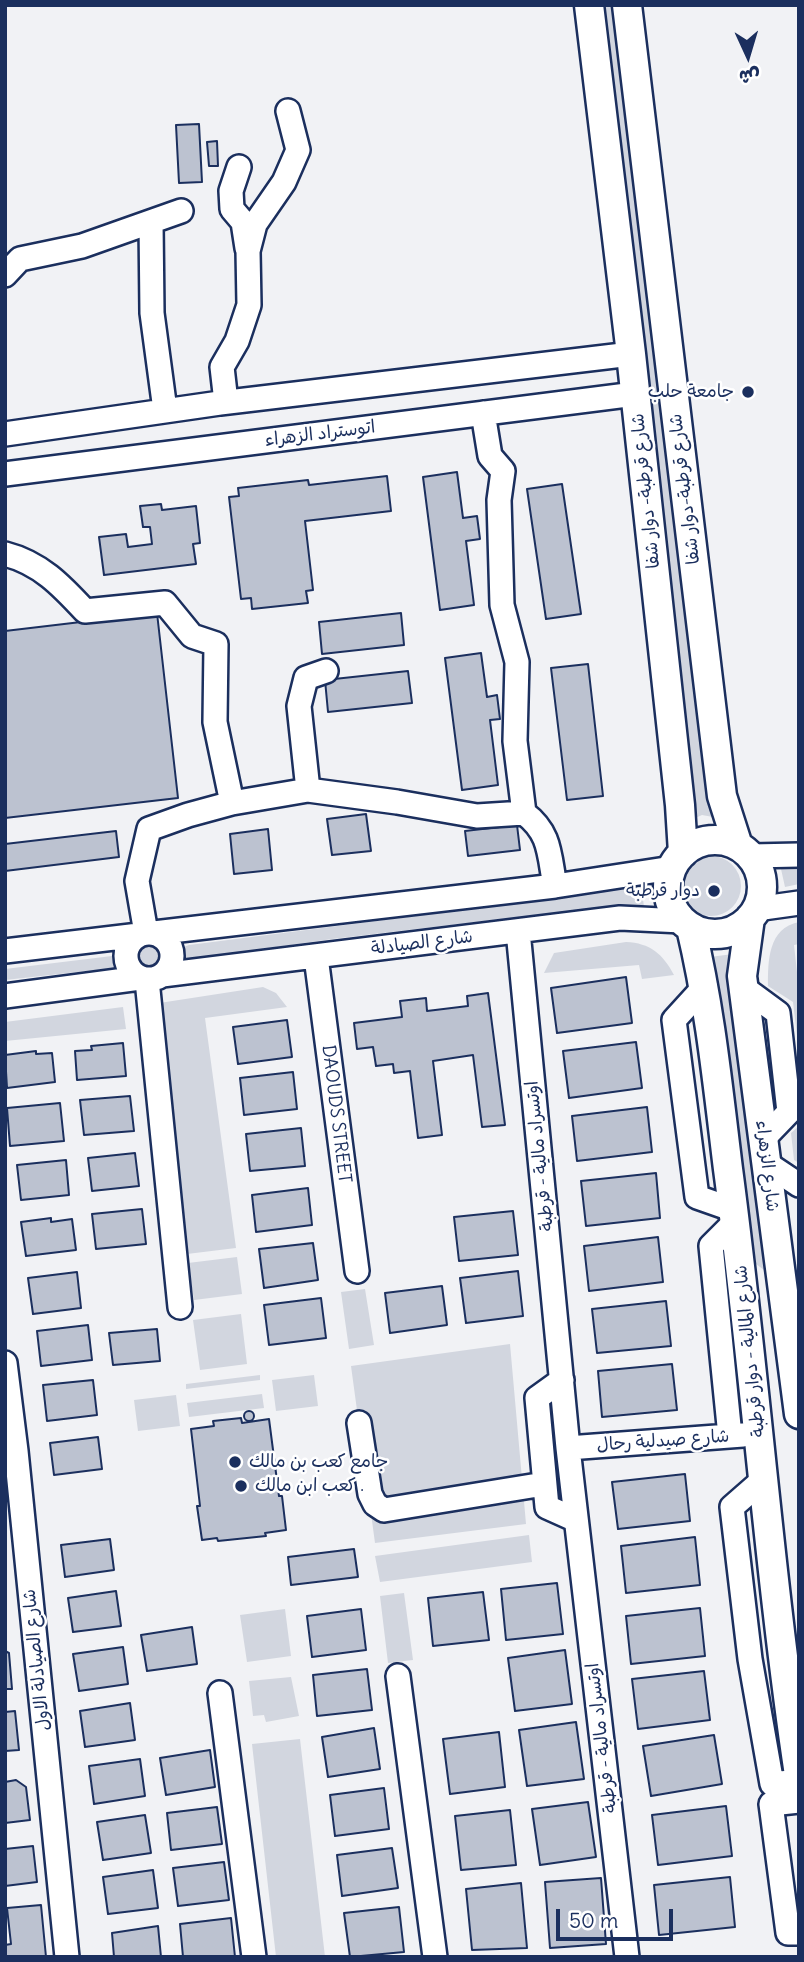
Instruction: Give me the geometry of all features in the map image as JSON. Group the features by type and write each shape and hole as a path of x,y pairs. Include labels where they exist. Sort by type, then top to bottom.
{"main road":[{"name":"شارع قرطبة- دوار شفا","path":"589,5 679,792 677,860"},
{"name":"شارع قرطبة-دوار شفا","path":"627,5 722,796 744,851"},
{"path":"709,840 724,841 744,851 758,868 762,881 761,896 753,914 737,929 722,933 706,934 686,924 671,905 668,887 677,860 695,844 709,840"},
{"name":"شارع الزهراء","path":"753,914 743,976 744,988 765,1151 789,1298 799,1414"},
{"name":"شارع المالية - دوار قرطبة","path":"686,924 705,986 744,1291 782,1659 799,1775"},
{"path":"744,1291 789,1298"}],"street":[{"path":"248,251 256,224 284,182 298,150 288,111"},
{"path":"226,402 222,368 237,341 249,305 248,251 243,222 232,209 231,191 239,167"},
{"path":"5,275 20,259 82,246 181,211"},
{"path":"152,222 152,313 165,410"},
{"path":"5,434 226,402 631,354"},
{"name":"اتوستراد الزهراء","path":"5,474 635,394"},
{"path":"482,413 490,456 503,471 499,500 502,605 517,662 515,741 524,813"},
{"path":"5,554 25,559 54,578 85,611 165,603 192,636 216,644 215,722 232,803"},
{"path":"308,790 299,706 306,678 326,671"},
{"path":"146,934 137,881 149,829 188,814 232,803 308,790 477,816 524,813 535,821 545,835 555,886"},
{"path":"744,851 799,855"},
{"path":"5,951 555,886 677,860"},
{"path":"753,914 799,903"},
{"name":"شارع الصيادلة","path":"5,996 620,918 686,924"},
{"name":"اوتسراد مالية - قرطبة","path":"518,931 568,1448 627,1957"},
{"path":"146,934 167,941 173,956 168,970 150,978 128,968 125,953 132,939 146,934"},
{"name":"DAOUDS STREET","path":"316,957 357,1271"},
{"path":"150,978 180,1307"},
{"path":"765,1151 799,1185"},
{"path":"730,1436 711,1245 735,1216"},
{"name":"شارع الصيادلة الاول","path":"5,1363 20,1484 67,1957"},
{"path":"562,1380 537,1398 544,1484 547,1507 576,1520"},
{"path":"359,1423 370,1494 375,1504 384,1510 544,1484"},
{"name":"شارع صيدلية رحال","path":"568,1448 759,1434"},
{"path":"764,1479 732,1507 750,1659 772,1784 799,1781"},
{"path":"750,1659 782,1659"},
{"path":"398,1676 435,1957"},
{"path":"220,1693 254,1957"},
{"path":"799,1801 771,1804 788,1933 799,1933"}],"shaded area":[{"path":"599,5 612,5 707,800 713,817 702,815 693,819 695,806"},
{"path":"711,856 728,861 736,869 741,886 736,903 728,911 711,916 694,911 686,903 681,886 686,869 694,861"},
{"path":"781,869 799,869 799,884 785,887"},
{"path":"641,883 644,907 620,905 332,939 192,959 180,958 181,948 189,945 572,896"},
{"path":"799,922 799,944 794,945 799,990 799,1052 793,1002 768,986 768,966 776,938 789,925"},
{"path":"626,942 655,951 674,975 642,979 639,965 544,973 554,953"},
{"path":"144,945 154,945 161,952 161,962 154,969 144,969 137,962 137,952"},
{"path":"733,954 767,1263 764,1270 756,1264 717,981 710,957"},
{"path":"112,956 118,961 114,968 5,980 5,969"},
{"path":"263,987 276,993 287,1007 205,1018 236,1248 187,1254 153,1004"},
{"path":"123,1007 126,1029 5,1041 5,1022"},
{"path":"799,1126 799,1163 794,1160 791,1133"},
{"path":"237,1257 242,1294 194,1300 188,1263"},
{"path":"365,1289 374,1345 349,1349 341,1292"},
{"path":"241,1314 247,1364 200,1370 193,1320"},
{"path":"510,1344 526,1524 375,1543 351,1366"},
{"path":"260,1375 260,1380 186,1389 186,1384"},
{"path":"314,1375 318,1406 276,1411 272,1380"},
{"path":"262,1394 264,1408 189,1417 187,1403"},
{"path":"176,1395 180,1426 138,1431 134,1400"},
{"path":"529,1535 532,1562 380,1582 375,1556"},
{"path":"404,1593 413,1660 388,1663 380,1596"},
{"path":"285,1609 291,1656 247,1662 240,1615"},
{"path":"291,1677 299,1716 266,1722 264,1715 253,1716 249,1681"},
{"path":"300,1739 325,1957 276,1957 252,1744"}],"building":[{"path":"199,124 202,182 179,183 176,125"},
{"path":"217,141 218,166 209,166 207,142"},
{"path":"457,472 463,518 477,516 480,539 466,541 474,605 440,610 423,477"},
{"path":"387,476 391,511 305,521 313,590 306,591 308,603 252,609 251,598 241,599 229,497 239,496 238,488 308,480 309,485"},
{"path":"562,484 581,614 546,619 527,489"},
{"path":"161,504 162,510 196,506 200,543 193,544 196,564 104,575 99,537 126,534 128,547 152,544 150,527 143,527 140,506"},
{"path":"157,613 178,798 5,818 5,631"},
{"path":"401,613 404,645 322,654 319,622"},
{"path":"481,653 487,697 497,695 500,719 490,720 498,785 462,790 445,658"},
{"path":"588,664 603,796 567,800 551,668"},
{"path":"408,671 412,703 328,712 325,680"},
{"path":"366,814 371,851 332,855 327,819"},
{"path":"517,825 520,850 468,856 465,831"},
{"path":"268,829 272,870 234,874 230,834"},
{"path":"116,831 119,857 5,871 5,844"},
{"path":"626,977 632,1023 557,1033 551,988"},
{"path":"488,993 505,1125 482,1127 473,1055 433,1061 442,1135 418,1138 410,1071 394,1073 393,1064 376,1066 373,1047 357,1049 354,1023 402,1017 400,1001 426,998 427,1011 468,1006 467,996"},
{"path":"287,1020 292,1057 238,1064 233,1027"},
{"path":"636,1042 642,1088 569,1098 563,1051"},
{"path":"123,1043 126,1076 77,1080 75,1051 92,1050 91,1046"},
{"path":"36,1051 36,1054 52,1053 55,1082 7,1088 5,1055"},
{"path":"293,1072 297,1109 244,1115 240,1078"},
{"path":"130,1096 134,1131 84,1135 80,1100"},
{"path":"60,1103 64,1141 10,1146 7,1108"},
{"path":"647,1107 652,1152 577,1161 572,1116"},
{"path":"301,1128 305,1166 250,1171 246,1134"},
{"path":"135,1153 139,1186 92,1191 88,1158"},
{"path":"66,1160 69,1195 21,1200 17,1165"},
{"path":"656,1173 660,1218 586,1226 581,1181"},
{"path":"308,1188 312,1225 256,1232 252,1195"},
{"path":"142,1209 146,1244 96,1249 92,1214"},
{"path":"513,1211 518,1255 459,1261 454,1217"},
{"path":"51,1218 51,1222 72,1219 76,1250 26,1256 21,1222"},
{"path":"658,1237 663,1282 589,1291 584,1246"},
{"path":"313,1243 318,1280 264,1288 259,1249"},
{"path":"518,1271 523,1316 466,1323 460,1278"},
{"path":"77,1272 81,1308 33,1314 28,1278"},
{"path":"442,1286 447,1325 390,1333 385,1293"},
{"path":"321,1298 326,1338 269,1345 264,1305"},
{"path":"666,1301 671,1346 597,1353 592,1309"},
{"path":"88,1325 92,1360 41,1366 37,1331"},
{"path":"157,1329 160,1361 113,1365 109,1333"},
{"path":"672,1364 677,1410 602,1417 598,1371"},
{"path":"93,1380 97,1415 47,1421 43,1385"},
{"path":"249,1411 254,1416 249,1421 244,1416"},
{"name":"جامع كعب بن مالك","path":"241,1418 242,1423 269,1419 286,1530 265,1533 266,1536 202,1540 191,1429 214,1426 213,1421"},
{"path":"98,1437 102,1469 54,1475 50,1443"},
{"path":"685,1474 690,1521 618,1529 612,1482"},
{"path":"695,1537 700,1585 626,1593 621,1546"},
{"path":"110,1539 114,1570 65,1577 61,1545"},
{"path":"354,1549 358,1577 291,1585 288,1557"},
{"path":"557,1583 563,1634 506,1640 501,1589"},
{"path":"116,1591 121,1626 73,1632 68,1598"},
{"path":"483,1592 489,1640 433,1646 428,1598"},
{"path":"700,1608 705,1656 631,1664 626,1616"},
{"path":"361,1609 366,1650 312,1657 307,1616"},
{"path":"192,1627 197,1664 147,1671 141,1635"},
{"path":"123,1647 128,1684 79,1691 73,1654"},
{"path":"565,1650 572,1704 515,1711 508,1658"},
{"path":"5,1651 9,1653 12,1689 5,1689"},
{"path":"367,1669 372,1710 317,1716 313,1675"},
{"path":"704,1671 710,1720 638,1729 632,1679"},
{"path":"130,1703 135,1740 85,1747 80,1711"},
{"path":"15,1711 19,1750 5,1751 5,1712"},
{"path":"576,1722 584,1779 527,1786 519,1730"},
{"path":"374,1728 380,1769 328,1777 322,1737"},
{"path":"499,1732 505,1787 450,1794 443,1739"},
{"path":"714,1735 722,1784 651,1796 643,1746"},
{"path":"210,1750 215,1787 166,1795 160,1758"},
{"path":"140,1759 145,1796 94,1804 89,1766"},
{"path":"16,1780 26,1787 30,1820 5,1823 5,1782"},
{"path":"384,1788 389,1829 335,1836 330,1795"},
{"path":"588,1802 596,1857 540,1865 532,1809"},
{"path":"726,1806 732,1856 658,1865 652,1815"},
{"path":"217,1807 222,1844 171,1850 167,1813"},
{"path":"510,1810 516,1865 461,1870 455,1816"},
{"path":"145,1815 151,1853 103,1860 97,1822"},
{"path":"33,1846 37,1882 5,1886 5,1849"},
{"path":"392,1848 398,1888 342,1896 337,1855"},
{"path":"224,1862 229,1900 178,1906 173,1868"},
{"path":"153,1870 158,1908 108,1914 103,1877"},
{"path":"730,1877 735,1927 659,1935 654,1885"},
{"path":"601,1878 606,1944 550,1948 545,1882"},
{"path":"521,1883 527,1948 472,1950 466,1889"},
{"path":"41,1905 46,1957 5,1957 5,1945 11,1944 7,1908"},
{"path":"399,1907 404,1952 350,1957 344,1913"},
{"path":"231,1918 235,1957 183,1957 180,1924"},
{"path":"158,1926 161,1957 114,1957 112,1933"}],"place":[{"name":"جامعة حلب","path":"748,392"},
{"name":"دوار قرطبة","path":"714,891"},
{"name":"جامع كعب بن مالك","path":"235,1462"},
{"name":"كعب ابن مالك .","path":"241,1486"}]}
